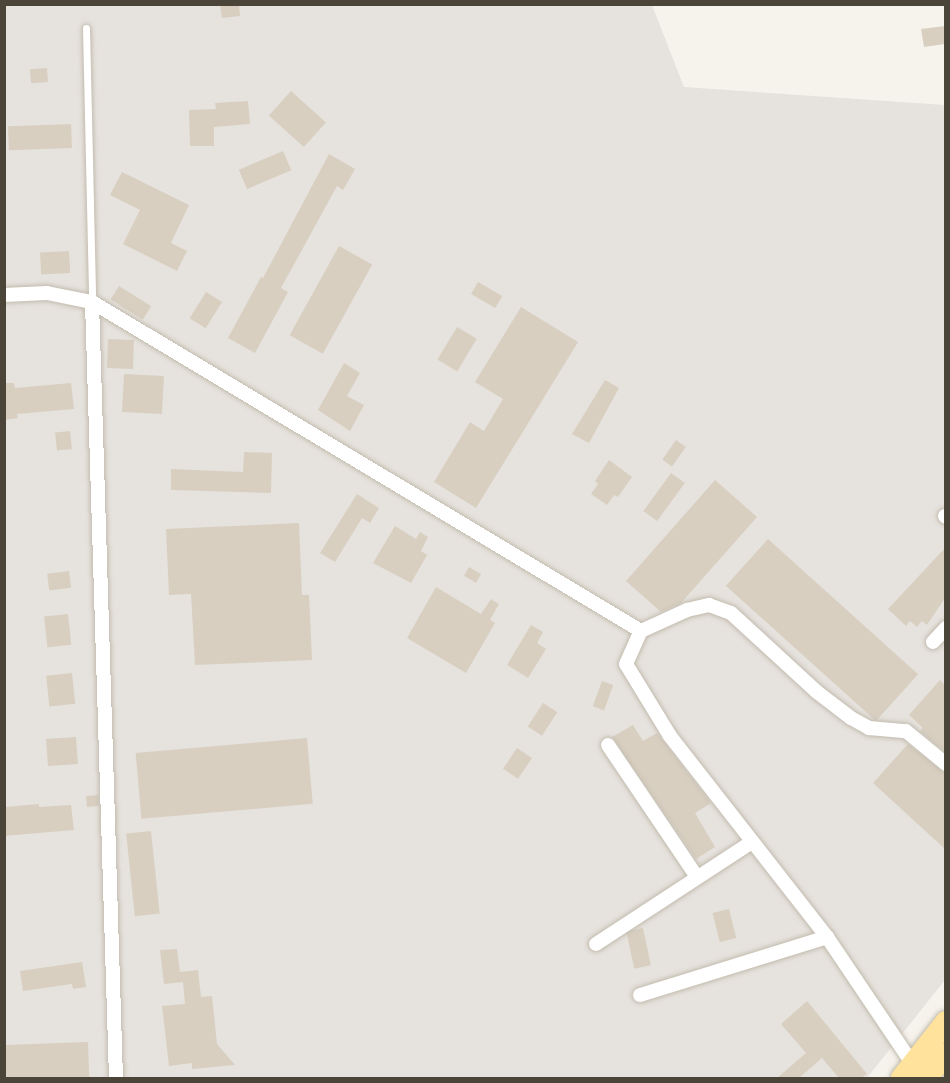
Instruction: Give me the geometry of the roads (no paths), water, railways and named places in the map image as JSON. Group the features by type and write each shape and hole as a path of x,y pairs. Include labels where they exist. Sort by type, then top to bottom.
{"main road":[{"path":"916,1075 945,1022"},
{"path":"916,1075 945,1054"}],"street":[{"path":"4,295 47,293 92,302 641,631"},
{"path":"92,302 116,1078"},
{"path":"916,1075 827,937 670,736 626,664 641,631 687,610 709,605 731,612 817,692 851,717 869,728 906,731 945,764"},
{"path":"933,642 945,628"},
{"path":"608,745 697,877"},
{"path":"596,944 752,842"},
{"path":"640,994 827,937"}],"lane":[{"path":"86,28 92,302"}]}
